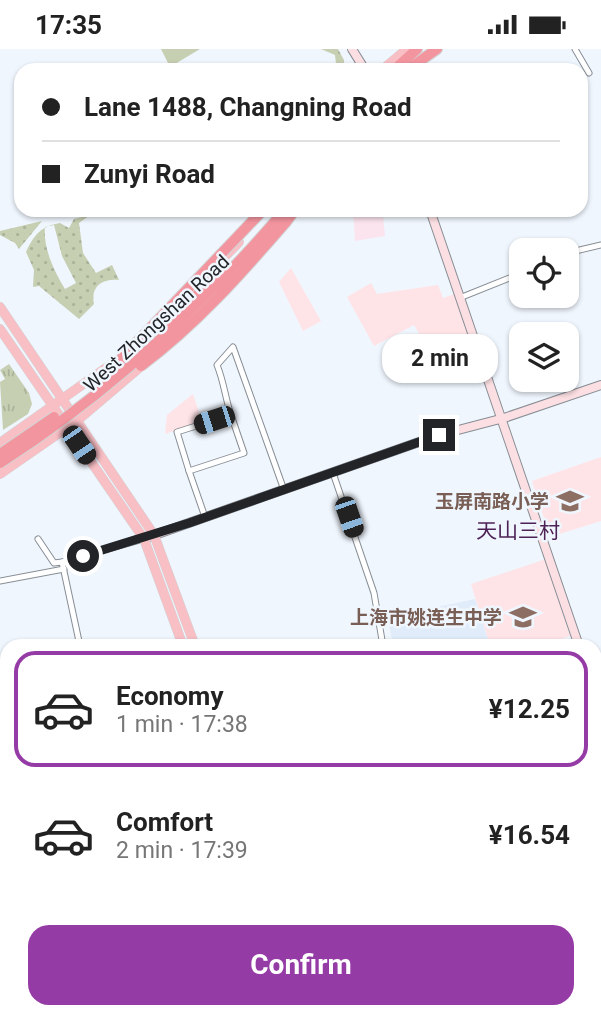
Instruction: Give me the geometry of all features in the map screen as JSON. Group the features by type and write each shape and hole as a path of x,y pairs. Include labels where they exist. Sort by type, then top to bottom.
{"highway":[{"path":"402,63 417,49"},
{"path":"419,63 439,49"},
{"path":"100,381 255,217"},
{"path":"0,454 100,381 184,310 270,217"},
{"path":"64,424 189,315 279,217"},
{"path":"0,463 64,424 170,345 238,278 289,217"}],"main road":[{"path":"390,63 407,49"},
{"name":"West Zhongshan Road","path":"0,443 64,400 127,351 196,290 262,217"},
{"name":"West Zhongshan Road","path":"0,474 64,424 78,420 130,378 194,317 287,217"},
{"path":"0,307 154,535 192,639"},
{"path":"0,329 144,539 181,639"}],"street":[{"path":"433,217 504,418 577,639"},
{"path":"579,250 601,245"},
{"path":"462,297 509,278"},
{"path":"189,471 244,453 217,365 233,347 284,490"},
{"path":"38,539 48,559 54,563 62,562 144,539 439,435 504,418 601,385"},
{"path":"205,517 177,432 231,415"},
{"path":"333,473 374,593 382,639"},
{"path":"62,562 79,639"},
{"path":"0,581 64,569"}],"shaded area":[{"path":"353,217 383,217 385,236 355,241"},
{"path":"291,268 321,321 303,331 279,282"},
{"path":"371,283 377,294 438,285 443,298 457,293 481,363 453,373 445,359 437,364 414,325 374,346 347,297"},
{"path":"193,394 202,421 165,434 167,415"},
{"name":"玉屏南路小学","path":"601,457 601,521 550,537 532,481"},
{"name":"上海市姚连生中学","path":"546,559 570,636 561,639 488,639 471,584"},
{"path":"475,599 488,639 392,639 388,617"}],"green space":[{"path":"161,49 200,49 177,63 168,63"},
{"path":"321,49 338,49 344,63 336,63 335,55"},
{"path":"87,217 79,223 83,253 96,273 112,265 119,280 108,280 99,284 94,292 94,304 79,319 39,286 33,287 34,270 26,252 35,236 45,228 48,251 61,282 65,289 76,283 62,256 54,225 48,226 60,223 69,228 74,219"},
{"path":"42,221 19,249 15,243 0,235 0,231"},
{"path":"9,364 29,393 32,404 28,414 3,430 0,382 5,379 0,370"}],"place":[{"name":"玉屏南路小学","path":"570,501"},
{"name":"上海市姚连生中学","path":"523,617"}],"district":[{"name":"天山三村","path":"518,531"}],"route":[{"path":"83,556 144,539 439,435"}]}
